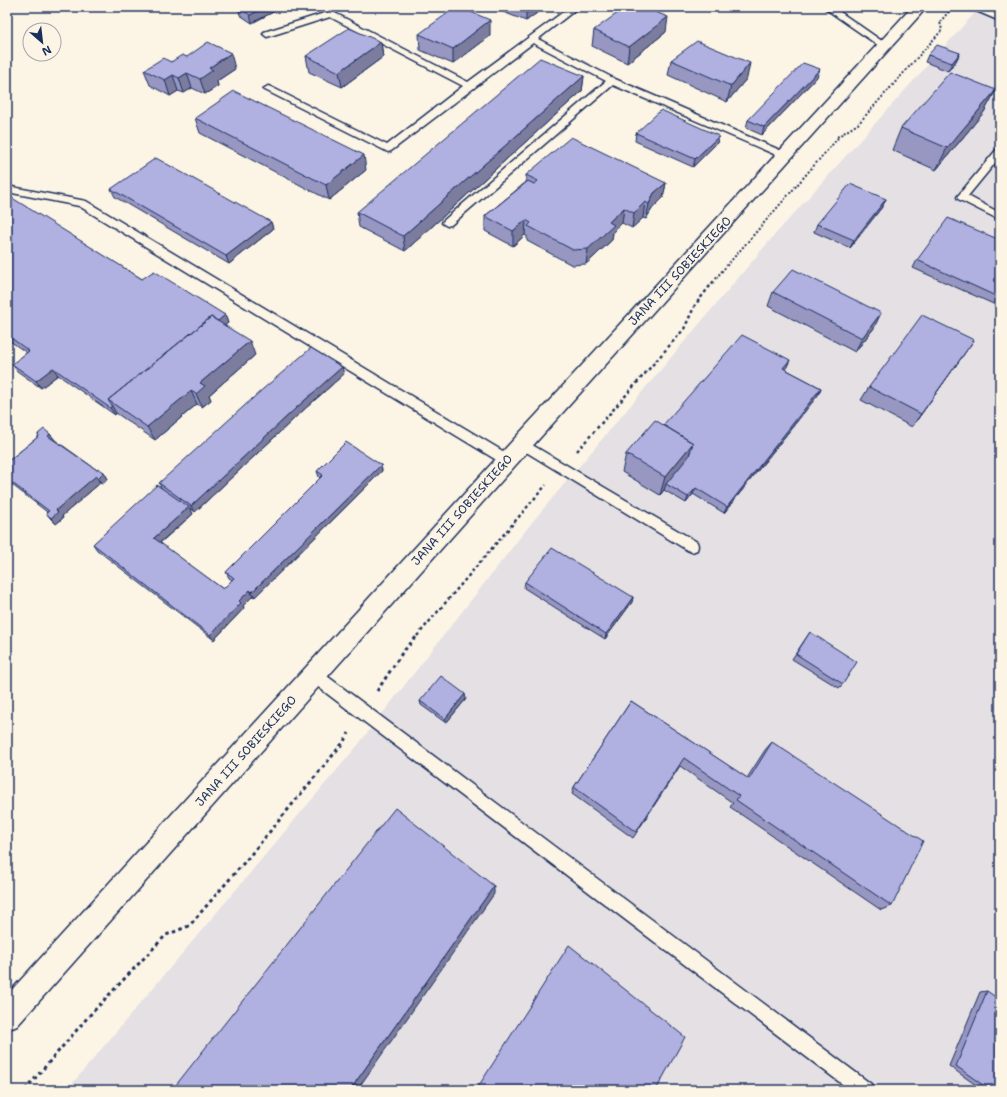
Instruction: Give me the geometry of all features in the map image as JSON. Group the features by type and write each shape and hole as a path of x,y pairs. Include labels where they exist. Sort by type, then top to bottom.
{"main road":[{"name":"JANA III SOBIESKIEGO","path":"7,1016 507,460 786,156 920,7"}],"lane":[{"path":"268,89 388,149 575,7"},
{"path":"828,7 885,46"},
{"path":"971,7 1000,18"},
{"path":"267,34 330,14 469,86"},
{"path":"532,39 612,81 786,156"},
{"path":"447,223 612,81"},
{"path":"1000,151 962,197 1000,217"},
{"path":"7,189 82,203 507,460"},
{"path":"522,444 692,546"},
{"path":"314,676 865,1090"}],"path":[{"path":"25,1090 88,1017 166,935 189,926 248,858 342,744 402,653 561,468 598,428 684,329 695,305 706,289 838,138"}],"shaded area":[{"path":"980,7 1000,7 1000,1090 67,1090 357,746 533,521 771,239"}],"building":[{"path":"238,7 266,7 250,15"},
{"path":"456,7 490,20 453,49 419,34"},
{"path":"626,7 643,7 668,17 629,47 594,30"},
{"path":"349,28 381,42 339,72 306,56"},
{"path":"697,41 750,63 731,86 671,60"},
{"path":"208,42 231,53 209,68 213,70 200,79 187,73 179,78 173,75 165,80 144,70 163,58 171,62 182,55 187,57"},
{"path":"937,45 960,53 952,63 928,55"},
{"path":"540,58 584,76 403,236 357,212"},
{"path":"803,63 820,69 764,127 748,120"},
{"path":"950,72 996,90 947,148 901,128"},
{"path":"234,91 364,155 326,185 195,118"},
{"path":"661,110 719,136 695,159 636,133"},
{"path":"571,137 666,183 654,193 649,204 645,202 634,213 624,208 609,222 614,225 588,249 573,250 528,226 531,223 526,220 513,231 485,216 528,181 534,184 538,181 526,175"},
{"path":"156,158 271,222 226,256 111,189"},
{"path":"850,184 886,199 854,240 817,224"},
{"path":"9,196 142,279 154,271 225,315 218,321 211,317 108,400 112,406 110,408 53,368 36,381 12,364 29,351 7,335 7,197"},
{"path":"948,218 1000,240 1000,298 917,260"},
{"path":"793,269 881,313 862,338 773,292"},
{"path":"922,315 974,340 921,414 869,387"},
{"path":"211,317 250,341 200,383 205,386 196,394 191,391 147,427 108,400"},
{"path":"742,335 790,360 783,368 821,388 727,507 696,488 688,497 666,484 689,456 693,443 663,425"},
{"path":"311,348 342,367 191,506 159,483 263,389"},
{"path":"655,420 693,443 665,477 626,454"},
{"path":"44,429 50,434 48,436 97,470 98,468 104,472 98,478 96,476 56,510 58,512 51,518 46,513 49,511 7,479 7,462 39,436 38,434"},
{"path":"346,442 381,465 252,592 250,590 239,601 241,603 210,635 93,544 157,485 189,507 154,538 223,589 234,578 226,572 323,475 317,471"},
{"path":"552,548 633,597 606,634 525,582"},
{"path":"810,632 857,662 843,684 796,654"},
{"path":"441,676 465,694 445,719 420,701"},
{"path":"631,701 749,779 772,742 923,841 892,906 736,800 739,796 684,758 636,832 574,787"},
{"path":"395,808 494,886 350,1090 172,1090"},
{"path":"569,945 685,1037 656,1090 476,1090"},
{"path":"987,991 1000,1000 1000,1090 990,1090 956,1066"}]}
